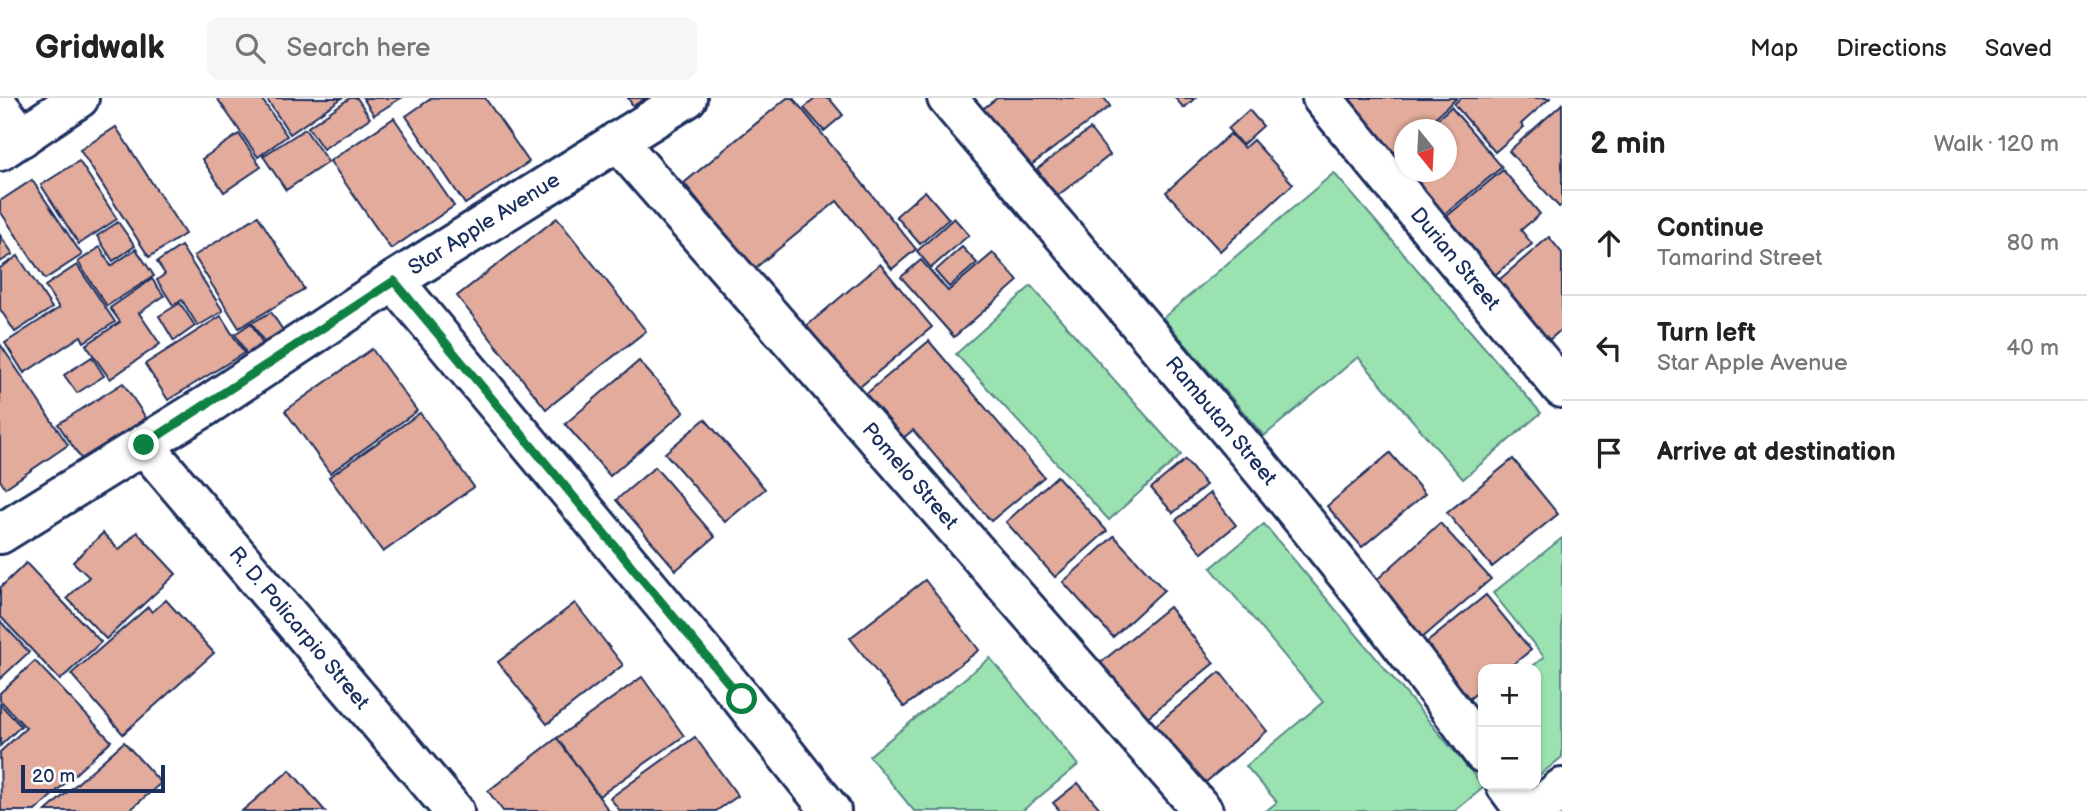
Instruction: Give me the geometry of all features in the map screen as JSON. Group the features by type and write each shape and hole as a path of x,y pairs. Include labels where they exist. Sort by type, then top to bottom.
{"street":[{"path":"7,132 79,98"},
{"name":"Star Apple Avenue","path":"0,534 144,445 394,281 687,98"},
{"name":"Rambutan Street","path":"947,98 1274,484 1439,692 1478,747"},
{"name":"Durian Street","path":"1322,98 1562,388"},
{"name":"Pomelo Street","path":"617,141 1203,811"},
{"path":"394,281 742,699 831,811"},
{"name":"R. D. Policarpio Street","path":"144,445 454,811"},
{"path":"1535,811 1562,788"},
{"path":"1510,790 1525,811"}],"green space":[{"path":"1334,173 1541,413 1463,479 1358,357 1264,436 1163,318"},
{"path":"1031,286 1181,455 1109,520 956,354"},
{"path":"1264,524 1478,780 1478,790 1480,790 1455,811 1266,811 1277,802 1246,766 1323,702 1211,568"},
{"path":"1562,538 1562,757 1541,774 1541,664 1535,664 1544,657 1493,593"},
{"path":"990,658 1078,765 1022,811 914,811 869,756"}],"building":[{"path":"217,98 261,98 287,136 258,157"},
{"path":"266,98 342,98 290,134"},
{"path":"350,98 357,98 370,118 323,149 308,127"},
{"path":"363,98 401,98 374,115"},
{"path":"432,98 485,98 529,162 465,204 406,116"},
{"path":"628,98 646,98 633,106"},
{"path":"787,98 793,98 916,249 892,269 837,201 754,269 684,183"},
{"path":"816,98 829,98 843,115 824,131 804,108"},
{"path":"997,98 1104,98 1110,106 1015,177 971,118"},
{"path":"1175,98 1195,98 1184,108"},
{"path":"1335,98 1457,98 1433,119 1394,119 1394,153 1388,158"},
{"path":"1461,98 1550,98 1521,124 1524,127 1495,152 1454,104"},
{"path":"1562,104 1562,205 1559,207 1509,151"},
{"path":"1451,107 1502,167 1439,219 1407,182 1457,182 1457,119 1437,119"},
{"path":"1249,110 1263,126 1242,145 1228,129"},
{"path":"394,118 454,206 391,249 330,161"},
{"path":"116,127 185,234 149,257 80,150"},
{"path":"305,129 328,162 286,190 263,156"},
{"path":"1090,129 1110,155 1057,196 1037,169"},
{"path":"239,134 261,167 224,192 202,159"},
{"path":"1230,134 1244,148 1253,140 1293,184 1220,251 1166,192"},
{"path":"79,161 117,219 79,244 41,185"},
{"path":"1503,170 1540,214 1521,230 1532,244 1484,284 1435,226"},
{"path":"32,180 82,255 45,279 0,211 0,201"},
{"path":"925,191 949,219 920,244 896,216"},
{"path":"258,216 304,289 239,328 194,256"},
{"path":"557,218 646,331 546,409 457,296"},
{"path":"954,218 969,235 931,268 917,251"},
{"path":"118,222 135,246 113,261 97,236"},
{"path":"0,235 13,254 0,262"},
{"path":"1549,237 1562,253 1562,329 1535,352 1485,292"},
{"path":"181,246 223,311 198,326 182,300 173,305 157,280 165,274 157,262"},
{"path":"100,247 111,266 136,249 154,276 107,306 78,262"},
{"path":"962,247 977,263 949,287 935,271"},
{"path":"993,253 1018,281 954,337 901,277 921,260 948,291"},
{"path":"18,256 52,308 15,332 0,309 0,268"},
{"path":"880,264 932,327 844,400 791,339"},
{"path":"77,265 115,322 84,342 81,336 24,373 5,343 59,308 45,286"},
{"path":"152,279 164,296 139,313 160,344 110,379 86,345 120,322 110,308"},
{"path":"180,303 195,326 174,341 159,316"},
{"path":"271,312 284,332 265,343 252,323"},
{"path":"221,316 244,353 168,400 145,364"},
{"path":"251,323 263,344 247,355 235,334"},
{"path":"929,341 1044,477 991,521 913,430 891,448 854,404"},
{"path":"0,344 68,445 5,488 0,480"},
{"path":"372,349 417,411 330,473 285,411"},
{"path":"92,357 104,376 77,393 64,375"},
{"path":"639,361 684,412 610,476 565,424"},
{"path":"123,383 146,418 82,460 58,424"},
{"path":"420,413 474,487 383,552 329,477"},
{"path":"705,419 765,489 725,522 665,453"},
{"path":"1390,453 1425,494 1362,547 1327,506"},
{"path":"1513,459 1558,514 1492,567 1447,513"},
{"path":"1185,460 1206,485 1173,513 1151,488"},
{"path":"655,467 715,537 676,570 616,500"},
{"path":"1057,476 1107,531 1055,577 1006,522"},
{"path":"1210,493 1236,525 1202,553 1176,520"},
{"path":"1440,523 1491,579 1421,639 1373,583"},
{"path":"137,532 176,574 106,639 67,598 89,577 73,562 103,533 119,550"},
{"path":"1114,536 1164,590 1113,637 1063,582"},
{"path":"26,563 101,642 60,680 0,616 0,588"},
{"path":"925,580 979,650 904,707 850,638"},
{"path":"1486,595 1531,650 1513,664 1478,664 1478,692 1464,703 1420,648"},
{"path":"166,600 214,653 123,734 71,674 148,607 152,612"},
{"path":"575,603 623,665 547,724 498,662"},
{"path":"1169,607 1214,663 1139,724 1093,669"},
{"path":"0,621 29,652 0,679"},
{"path":"35,661 111,741 35,811 1,811 0,752 26,728 0,700 0,693"},
{"path":"1220,672 1267,731 1194,792 1145,734"},
{"path":"642,677 684,736 599,796 557,738"},
{"path":"0,704 21,726 0,746"},
{"path":"695,737 738,796 716,811 620,811 610,798"},
{"path":"557,738 609,811 503,811 488,791"},
{"path":"124,742 161,783 129,811 46,811"},
{"path":"290,770 325,811 242,811"},
{"path":"1078,783 1102,811 1060,811 1053,803"}],"route":[{"path":"144,445 394,281 742,699"}]}
